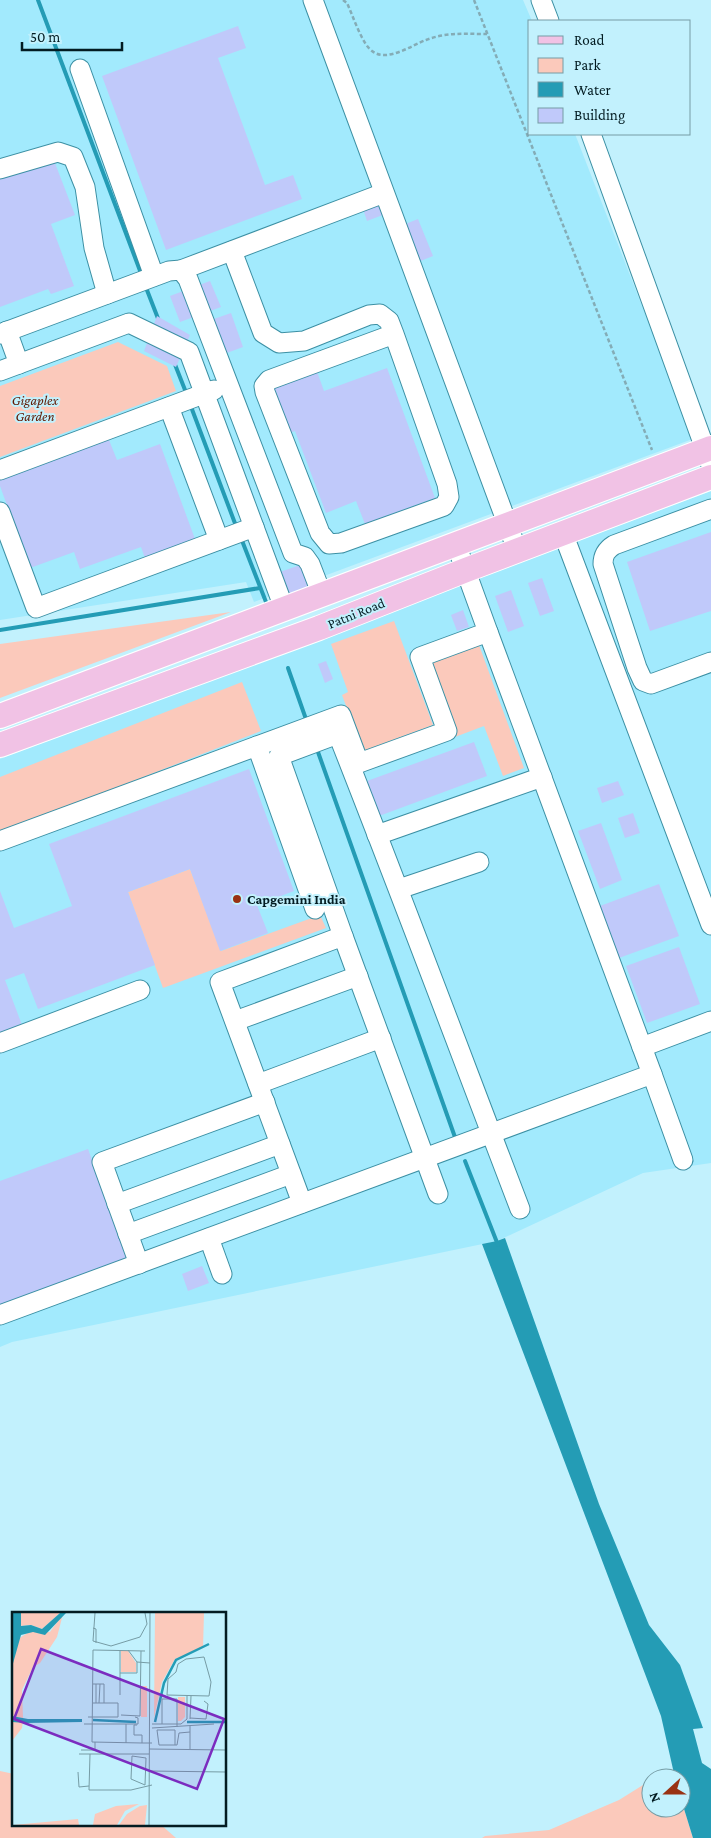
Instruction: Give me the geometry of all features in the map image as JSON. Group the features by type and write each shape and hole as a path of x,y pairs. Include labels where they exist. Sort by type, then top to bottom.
{"main road":[{"name":"Patni Road","path":"0,716 659,468 709,454"},
{"name":"Patni Road","path":"0,745 319,628 711,477"}],"lane":[{"path":"313,0 518,550"},
{"path":"540,0 549,20"},
{"path":"80,69 154,276"},
{"path":"591,135 709,454"},
{"path":"0,168 58,152 73,157 85,187 94,248 107,294"},
{"path":"19,364 4,332 154,276 169,271 181,270 384,193"},
{"path":"232,251 263,333 279,343 304,342 370,315 380,314 389,321 394,334 447,484 449,497 444,506 340,543 329,544 320,533 264,392 264,386 269,380 394,334"},
{"path":"181,270 188,279 293,553 305,557 310,564 322,595"},
{"path":"0,371 128,323 189,352 188,400 236,533 284,608"},
{"path":"304,342 314,364"},
{"path":"0,470 229,385"},
{"path":"188,400 236,533"},
{"path":"711,509 614,545 607,549 603,557 603,564 643,681 651,684 711,662"},
{"path":"0,512 36,608 236,533"},
{"path":"563,533 711,925"},
{"path":"456,544 683,1160"},
{"path":"0,841 272,745 341,715 359,764 447,731 420,657 488,632"},
{"path":"272,745 335,735 339,737 399,889 520,1209"},
{"path":"272,745 315,909"},
{"path":"272,745 438,1194"},
{"path":"377,835 542,777"},
{"path":"399,889 479,862"},
{"path":"302,1203 220,982 343,936"},
{"path":"235,1022 358,976"},
{"path":"0,1043 140,990"},
{"path":"642,1046 711,1021"},
{"path":"258,1084 380,1038"},
{"path":"0,1315 652,1074"},
{"path":"139,1264 102,1162 265,1102"},
{"path":"117,1204 280,1144"},
{"path":"128,1234 291,1174"},
{"path":"208,1238 222,1274"}],"path":[{"path":"344,0 366,43 371,51 378,55 387,55 404,50 446,33 487,34"},
{"path":"474,0 659,468"}],"shaded area":[{"name":"Gigaplex Garden","path":"0,0 523,0 532,20 528,20 528,135 575,135 642,306 698,437 254,602 246,582 0,620"},
{"path":"711,491 711,1163 643,1173 497,1241 12,1342 0,1347 0,759"}],"green space":[{"name":"Gigaplex Garden","path":"118,342 167,366 176,391 0,457 0,386"},
{"path":"231,612 0,698 0,644"},
{"path":"394,621 433,725 363,751 342,695 348,692 331,644"},
{"path":"479,645 524,768 503,776 484,726 455,737 428,664"},
{"path":"242,682 261,731 0,833 0,777"},
{"path":"190,869 221,951 320,915 326,928 163,988 128,892"},
{"path":"0,1771 12,1774 12,1826 162,1826 176,1838 0,1838"},
{"path":"641,1786 641,1818 687,1818 693,1838 482,1838 485,1836 549,1830 619,1800"}],"water":[{"path":"505,1238 599,1504 649,1625 680,1665 703,1728 693,1729 702,1763 711,1769 711,1838 693,1838 687,1818 691,1818 691,1768 673,1768 661,1716 482,1244"}],"building":[{"path":"238,26 246,48 218,58 265,185 293,175 302,199 166,250 102,76"},
{"path":"53,158 75,215 51,224 74,286 51,294 48,289 0,307 0,178"},
{"path":"383,201 388,213 367,221 363,209"},
{"path":"418,219 433,256 418,262 403,225"},
{"path":"210,281 221,307 180,322 170,296"},
{"path":"231,313 243,347 224,354 211,320"},
{"path":"157,316 190,335 176,367 144,351"},
{"path":"387,368 435,498 365,524 356,501 326,513 295,431 287,434 269,387 316,369 324,391"},
{"path":"107,435 117,460 160,444 195,539 145,558 141,547 80,569 74,552 30,568 0,486 0,475"},
{"path":"711,532 711,611 650,631 627,562"},
{"path":"306,563 316,590 287,600 277,573"},
{"path":"542,578 554,611 540,616 528,583"},
{"path":"511,590 524,626 508,632 495,596"},
{"path":"463,610 469,627 457,631 451,615"},
{"path":"326,661 333,679 325,683 318,664"},
{"path":"474,742 487,776 379,816 367,781"},
{"name":"Capgemini India","path":"249,769 294,891 257,905 268,933 220,951 190,869 128,892 155,965 38,1009 24,973 5,980 22,1025 0,1033 0,891 14,928 72,906 49,844"},
{"path":"618,781 624,795 602,803 597,788"},
{"path":"633,813 640,833 625,838 618,818"},
{"path":"601,823 622,880 600,889 578,831"},
{"path":"659,884 679,936 619,958 600,906"},
{"path":"679,947 700,1004 647,1023 626,966"},
{"path":"88,1149 128,1259 0,1305 0,1181"},
{"path":"202,1266 209,1283 188,1291 182,1274"}],"waterway":[{"path":"38,0 142,276"},
{"path":"145,285 159,321"},
{"path":"174,362 187,395"},
{"path":"190,404 236,526"},
{"path":"241,538 266,602"},
{"path":"0,630 260,588"},
{"path":"288,668 307,722"},
{"path":"318,752 456,1140"},
{"path":"465,1161 498,1245"}],"place":[{"name":"Capgemini India","path":"237,899"}]}
